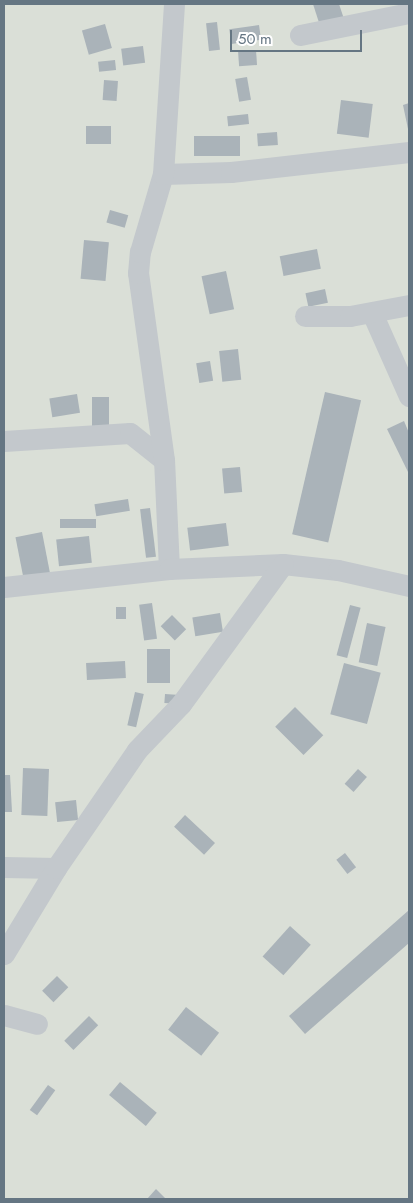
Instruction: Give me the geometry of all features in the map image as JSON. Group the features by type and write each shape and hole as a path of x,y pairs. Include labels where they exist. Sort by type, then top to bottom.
{"street":[{"path":"169,569 164,460 138,273 140,252 163,174 174,4"},
{"path":"300,35 409,13"},
{"path":"163,174 249,171 409,152"},
{"path":"305,316 329,318 372,314 409,305"},
{"path":"372,314 409,396"},
{"path":"4,441 130,433 164,460"},
{"path":"4,954 56,868 137,750 181,704 283,564"},
{"path":"4,587 169,569 283,564 338,570 409,586"},
{"path":"4,867 56,868"},
{"path":"4,1016 37,1024"}],"shaded area":[{"path":"4,4 409,4 409,1199 4,1199"}],"building":[{"path":"313,4 339,4 347,28 323,35"},
{"path":"217,22 220,50 209,51 206,23"},
{"path":"105,24 112,48 89,55 82,31"},
{"path":"259,25 261,40 231,44 229,29"},
{"path":"143,46 145,63 123,66 121,49"},
{"path":"256,50 257,65 239,66 238,51"},
{"path":"115,60 116,70 99,72 98,62"},
{"path":"247,77 251,100 239,102 235,79"},
{"path":"104,80 118,81 117,101 103,100"},
{"path":"341,100 373,104 369,138 337,134"},
{"path":"409,103 409,129 408,129 403,105"},
{"path":"248,114 249,124 228,126 227,116"},
{"path":"86,126 111,126 111,144 86,144"},
{"path":"277,132 278,145 258,146 257,133"},
{"path":"194,136 240,136 240,156 194,156"},
{"path":"110,210 128,215 125,228 106,222"},
{"path":"84,240 109,242 106,281 81,279"},
{"path":"317,249 321,269 284,276 280,256"},
{"path":"226,271 234,309 210,314 202,276"},
{"path":"325,289 328,303 308,307 305,293"},
{"path":"238,349 241,380 222,382 219,351"},
{"path":"210,361 213,381 199,383 196,363"},
{"path":"325,392 361,400 328,543 292,534"},
{"path":"77,394 80,413 52,417 49,398"},
{"path":"92,397 109,397 109,436 92,436"},
{"path":"404,421 409,433 409,474 387,429"},
{"path":"240,467 242,492 224,493 222,469"},
{"path":"128,499 130,511 96,516 94,504"},
{"path":"150,508 156,557 146,558 140,509"},
{"path":"60,519 96,519 96,528 60,528"},
{"path":"226,523 229,546 190,551 187,528"},
{"path":"42,532 50,574 24,579 15,537"},
{"path":"89,536 92,563 59,566 56,539"},
{"path":"152,603 157,639 144,640 139,605"},
{"path":"350,605 361,608 347,658 337,655"},
{"path":"116,607 126,607 126,619 116,619"},
{"path":"220,613 223,632 195,636 192,617"},
{"path":"172,615 186,629 175,640 161,626"},
{"path":"367,623 386,627 377,666 359,662"},
{"path":"147,649 170,649 170,683 147,683"},
{"path":"125,661 126,678 87,680 86,663"},
{"path":"344,663 381,673 367,724 330,714"},
{"path":"135,692 144,694 136,727 127,725"},
{"path":"165,694 180,695 179,704 164,703"},
{"path":"295,707 323,735 303,755 275,727"},
{"path":"23,768 49,769 47,816 21,815"},
{"path":"358,769 367,777 354,792 345,784"},
{"path":"4,775 10,775 12,812 4,812"},
{"path":"76,800 78,820 57,822 55,802"},
{"path":"185,815 215,843 204,855 174,827"},
{"path":"345,853 356,867 347,874 336,860"},
{"path":"409,910 409,943 305,1034 289,1016"},
{"path":"290,926 311,945 283,975 263,956"},
{"path":"57,976 68,987 53,1002 42,991"},
{"path":"186,1007 219,1033 201,1056 168,1030"},
{"path":"89,1016 98,1025 73,1050 64,1041"},
{"path":"120,1082 157,1113 146,1126 109,1095"},
{"path":"48,1085 55,1090 37,1115 30,1110"},
{"path":"156,1189 166,1199 147,1199"}]}
